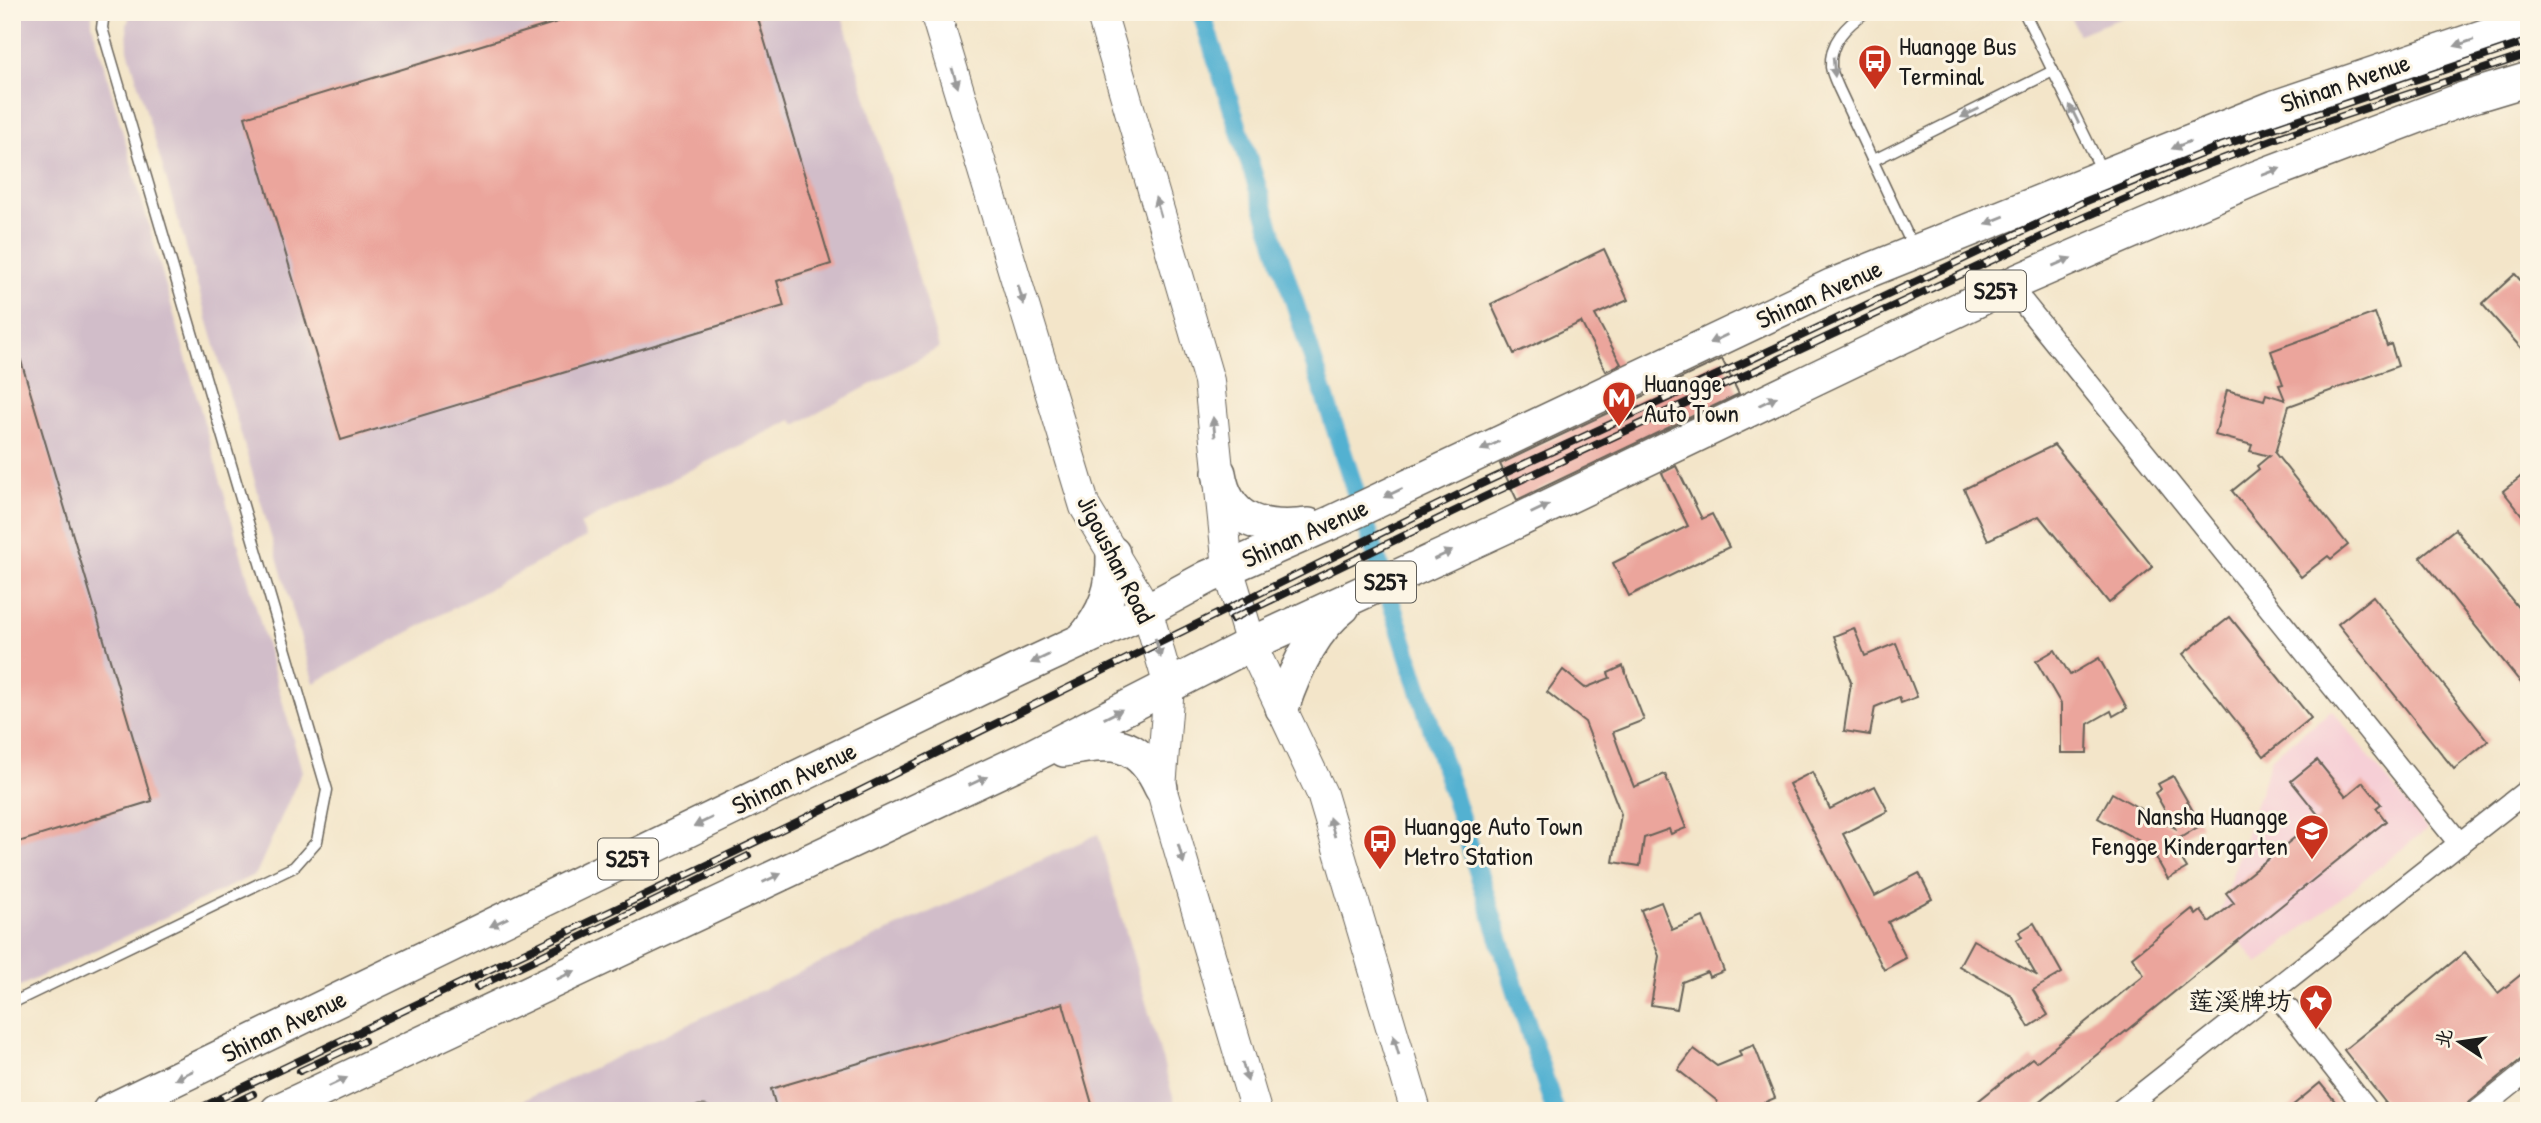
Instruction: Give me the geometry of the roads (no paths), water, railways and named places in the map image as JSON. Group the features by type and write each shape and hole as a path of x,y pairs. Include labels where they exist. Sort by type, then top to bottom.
{"main road":[{"name":"Jigoushan Road","path":"935,12 1085,507 1147,610 1169,686 1161,788 1256,1111"},
{"path":"1101,12 1209,381 1228,568 1251,644 1322,794 1416,1111"},
{"name":"Shinan Avenue","path":"109,1111 1147,610 1228,568 1261,535 1333,522 1833,285 2275,107 2529,21"},
{"name":"Shinan Avenue","path":"276,1111 1030,757 1251,644 1479,539 2009,285 2258,177 2466,98 2529,79"},
{"path":"1219,473 1221,489 1228,503 1261,535"},
{"path":"1082,640 1095,626 1111,591 1114,572 1112,553"},
{"path":"1282,708 1290,682 1324,626 1361,593"},
{"path":"1030,757 1096,743 1113,744 1143,759 1161,788"}],"street":[{"path":"2009,285 2460,844"},
{"path":"2120,1111 2529,789"},
{"path":"2273,990 2368,1111"},
{"path":"2478,1111 2529,1070"}],"lane":[{"path":"12,1003 295,867 317,841 327,790 102,28 104,12"},
{"path":"1866,12 1849,24 1835,43 1831,68 1915,252"},
{"path":"2024,12 2104,176"},
{"path":"1872,161 2053,71"},
{"path":"699,1111 705,1111"}],"waterway":[{"path":"1201,12 1555,1111"}],"railway":[{"path":"194,1111 799,821 1470,489 2084,202 2218,147 2529,41"},
{"path":"1232,619 1482,498 2078,220 2183,174 2285,135 2529,54"},
{"path":"477,987 748,856"},
{"path":"300,1071 364,1041"},
{"path":"218,1111 253,1094"}],"place":[{"name":"Huangge Bus Terminal","path":"1875,91"},
{"name":"Huangge Auto Town","path":"1619,428"},
{"name":"Nansha Huangge Fengge Kindergarten","path":"2312,861"},
{"name":"Huangge Auto Town Metro Station","path":"1380,871"},
{"name":"莲溪牌坊","path":"2316,1031"}]}
